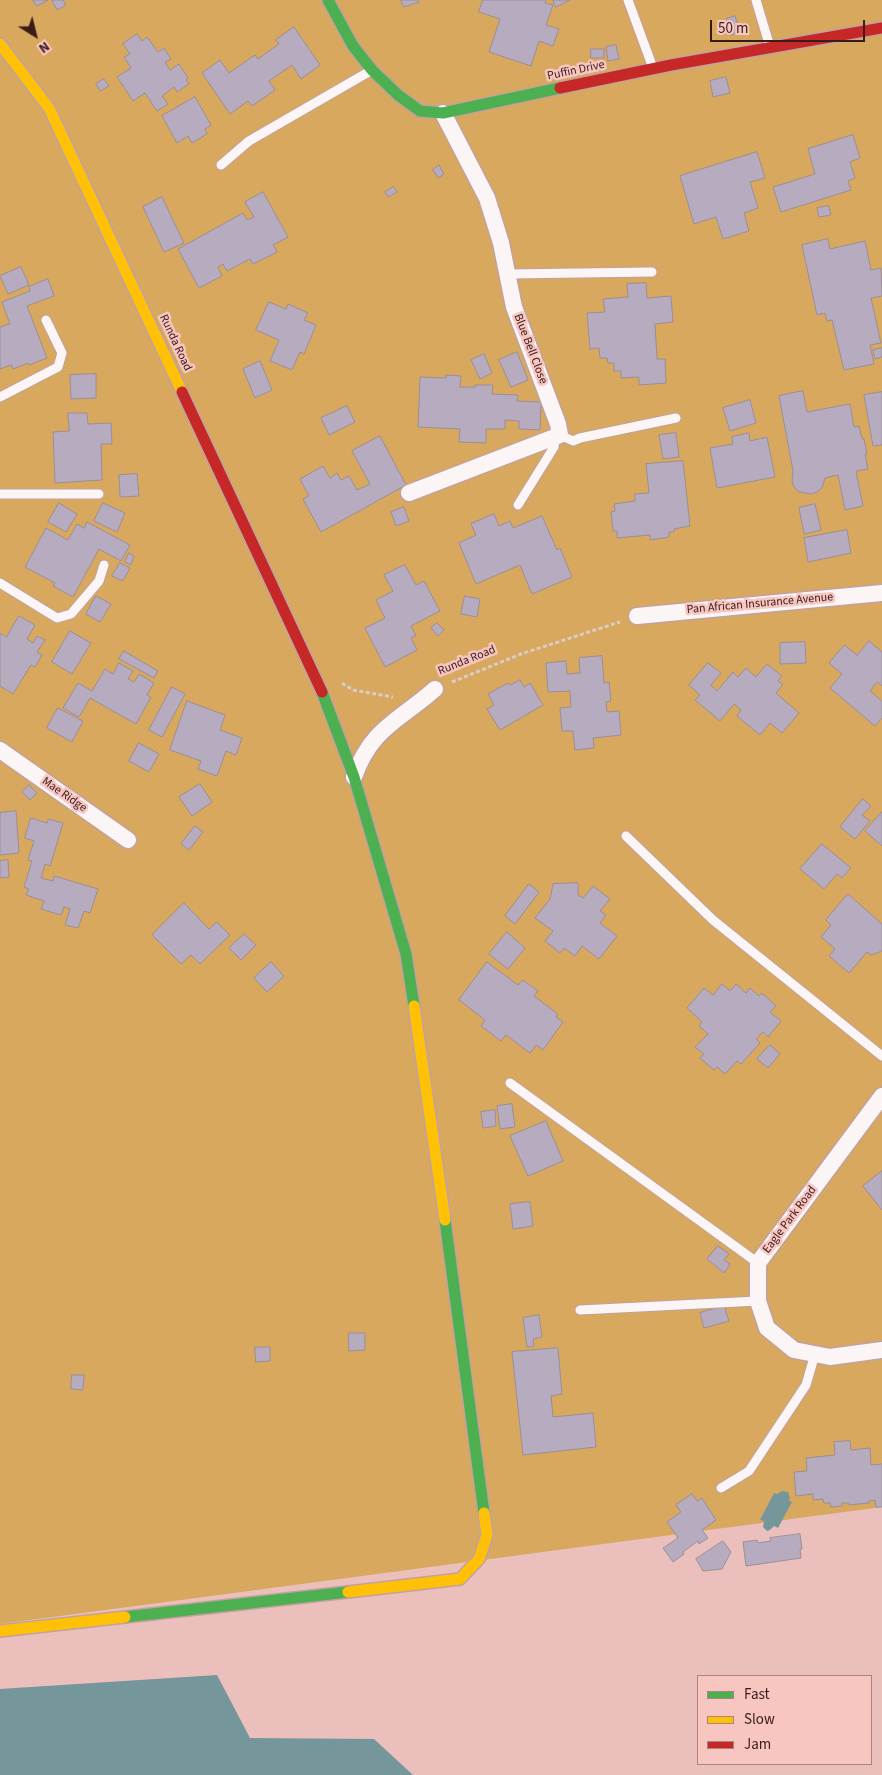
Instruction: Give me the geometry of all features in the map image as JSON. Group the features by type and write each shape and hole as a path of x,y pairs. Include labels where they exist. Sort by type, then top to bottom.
{"street":[{"name":"Puffin Drive","path":"328,0 353,46 372,70 398,95 420,111 443,113 653,69 882,28"},
{"name":"Runda Road","path":"0,44 49,108 310,664 335,724 354,778 406,954 444,1213 487,1535 479,1559 460,1579 0,1631"},
{"name":"Blue Bell Close","path":"443,113 487,198 501,243 514,307 558,424 560,435"},
{"path":"409,493 560,435"},
{"name":"Pan African Insurance Avenue","path":"637,616 882,593"},
{"path":"354,778 360,761 376,736 385,727 417,705 434,689"},
{"name":"Mae Ridge","path":"0,750 128,840"},
{"name":"Eagle Park Road","path":"882,1096 758,1264 758,1301 767,1328 794,1350 830,1357 882,1350"}],"lane":[{"path":"628,0 653,69"},
{"path":"756,0 770,48"},
{"path":"222,165 249,141 372,70"},
{"path":"508,274 652,272"},
{"path":"0,397 58,367 62,353 46,320"},
{"path":"518,505 554,447 555,440 560,435 573,441 676,418"},
{"path":"0,494 99,494"},
{"path":"0,583 57,618 71,614 99,581 104,565"},
{"path":"626,836 713,920 882,1056"},
{"path":"510,1082 758,1264"},
{"path":"580,1310 758,1301"},
{"path":"721,1488 749,1471 806,1385 815,1354"}],"path":[{"name":"Runda Road","path":"434,689 521,654 637,616"},
{"path":"339,681 353,690 390,698 399,696"}],"shaded area":[{"path":"0,0 882,0 882,1507 0,1624"}],"water":[{"path":"782,1491 788,1492 789,1501 792,1502 778,1528 774,1526 767,1531 763,1527 764,1521 760,1520 774,1493 777,1494"},
{"path":"217,1675 250,1738 374,1739 413,1775 0,1775 0,1689"}],"building":[{"path":"33,0 48,0 37,6"},
{"path":"63,0 66,5 57,10 52,1"},
{"path":"401,0 418,0 419,2 404,7"},
{"path":"483,0 546,0 545,3 553,5 546,25 559,29 553,46 539,41 531,66 489,52 500,19 479,12"},
{"path":"553,0 570,0 556,7"},
{"path":"735,16 740,32 731,35 726,19"},
{"path":"294,27 320,65 301,79 292,65 269,81 275,90 252,106 248,101 230,114 202,73 220,60 229,73 255,55 258,59 279,44 276,40"},
{"path":"137,34 142,41 147,37 158,52 164,48 171,59 165,62 170,70 179,64 188,78 186,80 189,84 177,92 174,87 162,96 168,104 157,111 145,93 133,101 117,77 131,68 124,57 130,54 123,44"},
{"path":"616,45 619,59 608,61 606,47"},
{"path":"591,49 604,49 604,58 591,58"},
{"path":"726,77 730,93 713,97 710,81"},
{"path":"104,79 109,86 100,91 96,84"},
{"path":"195,97 211,125 205,129 207,134 192,143 188,136 177,143 162,116"},
{"path":"853,135 860,158 850,162 855,178 848,181 851,190 781,212 773,187 815,174 808,149"},
{"path":"757,152 765,178 750,182 758,208 744,213 749,231 723,239 716,217 694,224 680,176"},
{"path":"439,165 444,174 438,178 433,170"},
{"path":"394,187 397,192 388,197 385,192"},
{"path":"263,192 288,237 273,245 277,252 253,264 250,259 227,271 223,264 218,267 222,276 199,288 178,249 243,213 247,220 254,217 245,202"},
{"path":"162,197 184,243 164,252 143,207"},
{"path":"829,206 831,215 819,217 817,208"},
{"path":"828,239 830,249 865,241 871,270 881,268 882,296 871,298 881,343 870,345 874,364 844,370 832,320 827,321 825,313 817,315 802,245"},
{"path":"21,267 29,285 8,294 0,276"},
{"path":"48,279 54,296 27,306 47,358 13,369 11,365 0,369 0,327 10,324 2,302 30,291 29,287"},
{"path":"646,283 647,298 671,296 673,322 655,324 657,359 665,359 666,383 639,385 639,377 621,378 621,371 614,371 614,363 608,363 607,358 600,358 599,348 590,349 587,313 605,312 603,299 628,297 627,284"},
{"path":"269,302 286,309 288,304 308,313 304,320 316,325 304,354 300,352 292,370 270,361 279,340 256,330"},
{"path":"882,348 882,357 875,359 873,350"},
{"path":"517,352 528,380 511,387 499,360"},
{"path":"484,354 492,373 480,379 471,360"},
{"path":"260,361 272,390 255,398 243,369"},
{"path":"96,374 96,398 71,399 70,375"},
{"path":"446,375 461,376 460,387 493,385 492,394 518,395 517,401 541,402 540,430 519,429 519,421 505,420 505,429 486,429 486,443 459,442 460,429 418,427 420,377 446,378"},
{"path":"803,391 807,412 850,404 854,427 859,426 867,454 865,454 868,469 856,471 863,506 845,510 838,475 825,478 822,488 811,494 799,492 794,487 792,481 793,471 779,396"},
{"path":"882,392 882,445 873,446 864,395"},
{"path":"750,400 756,423 730,431 723,408"},
{"path":"347,406 355,422 329,435 321,418"},
{"path":"68,413 87,413 88,424 111,423 112,444 101,444 102,480 55,483 53,432 69,431"},
{"path":"676,433 679,457 663,459 659,435"},
{"path":"749,433 750,441 767,437 775,477 717,488 710,448 733,444 732,437"},
{"path":"380,436 406,485 321,532 303,499 309,496 300,479 323,466 330,478 337,473 341,480 349,476 357,490 370,484 352,451"},
{"path":"683,461 690,526 674,529 674,532 669,532 669,537 650,540 650,535 617,538 617,531 613,531 611,512 615,511 614,504 635,501 635,494 649,493 646,464"},
{"path":"137,474 139,496 120,497 119,475"},
{"path":"59,503 77,514 66,532 48,522"},
{"path":"103,503 125,513 117,532 94,521"},
{"path":"815,504 821,530 804,534 799,508"},
{"path":"404,507 409,521 396,526 391,512"},
{"path":"494,514 499,526 510,521 513,528 542,516 557,550 560,548 572,577 532,594 520,565 476,584 459,543 476,535 471,524"},
{"path":"87,522 130,545 121,561 99,549 73,597 53,586 55,583 25,567 46,528 68,540 77,524 84,528"},
{"path":"847,530 851,553 808,562 804,538"},
{"path":"129,553 134,556 131,565 125,562"},
{"path":"120,563 130,568 123,581 112,576"},
{"path":"405,565 416,585 424,581 440,611 411,626 416,636 411,638 417,650 385,667 365,628 385,618 376,600 393,591 384,575"},
{"path":"96,596 111,604 100,622 86,614"},
{"path":"465,596 480,599 477,617 461,614"},
{"path":"19,616 35,625 27,639 33,643 37,636 45,640 37,652 42,655 35,667 31,665 13,694 0,686 0,633 6,637"},
{"path":"437,623 444,630 438,636 431,628"},
{"path":"70,631 91,643 72,674 52,662"},
{"path":"869,641 882,652 882,686 877,682 870,691 882,701 882,718 875,726 830,688 842,674 829,663 844,645 857,655"},
{"path":"805,642 806,663 780,664 780,643"},
{"path":"124,651 158,671 154,678 119,659"},
{"path":"602,656 604,683 609,682 611,701 606,702 607,712 619,711 621,735 593,738 594,748 575,750 573,731 562,731 560,708 571,707 570,691 548,692 546,663 566,661 567,674 580,673 579,658"},
{"path":"119,663 133,671 128,679 134,682 139,674 154,683 147,695 151,697 136,724 90,698 79,717 63,708 78,683 92,691 105,669 113,674"},
{"path":"708,663 721,673 711,685 717,691 733,672 738,677 746,668 756,677 767,664 782,676 778,681 783,684 776,693 799,713 782,733 770,723 760,735 737,716 741,710 734,704 720,721 695,700 700,695 689,685"},
{"path":"520,680 524,687 530,683 543,705 500,730 487,709 494,705 488,694 508,683 510,685"},
{"path":"172,687 185,694 162,737 149,730"},
{"path":"187,701 225,715 220,730 242,738 236,755 226,751 217,776 198,769 201,761 170,750"},
{"path":"58,708 83,721 72,742 47,728"},
{"path":"139,743 159,754 149,772 129,761"},
{"path":"200,784 212,802 192,816 179,797"},
{"path":"29,785 37,793 30,800 22,792"},
{"path":"863,799 871,806 862,815 870,821 855,839 840,827"},
{"path":"16,811 19,853 0,855 0,813"},
{"path":"882,812 882,846 865,831"},
{"path":"31,818 47,823 48,819 63,823 50,866 45,864 41,878 53,881 54,876 98,889 90,913 84,911 78,928 65,925 70,909 64,907 61,915 41,909 44,901 26,895 29,889 24,887 32,861 28,860 34,841 25,838"},
{"path":"195,826 203,832 189,850 181,844"},
{"path":"822,844 851,868 842,878 837,874 824,889 800,869"},
{"path":"8,860 9,877 0,878 0,861"},
{"path":"578,883 578,895 583,898 593,886 610,899 600,911 606,915 600,923 617,936 599,959 582,946 575,956 564,948 560,953 545,941 553,931 535,918 550,899 553,884"},
{"path":"529,884 539,892 515,924 505,916"},
{"path":"848,894 882,924 882,951 871,955 867,952 849,973 829,956 835,949 821,937 831,925 826,920"},
{"path":"184,903 209,929 217,922 230,935 200,964 191,955 181,964 152,935"},
{"path":"507,932 525,948 508,969 489,954"},
{"path":"244,934 256,945 241,960 229,948"},
{"path":"271,962 284,976 267,992 254,978"},
{"path":"487,962 518,985 523,980 538,991 534,996 558,1014 556,1017 563,1022 543,1050 536,1045 530,1053 506,1035 501,1041 481,1026 485,1020 459,1000"},
{"path":"722,984 730,991 736,984 746,993 750,988 759,996 762,993 776,1006 770,1012 781,1021 768,1037 763,1032 756,1039 760,1043 741,1064 737,1061 725,1074 717,1067 714,1070 700,1058 704,1054 695,1047 708,1034 699,1026 702,1022 687,1008 704,988 713,995"},
{"path":"770,1045 780,1054 768,1068 757,1059"},
{"path":"512,1104 515,1127 500,1129 497,1106"},
{"path":"495,1110 496,1126 483,1128 481,1112"},
{"path":"546,1121 563,1161 528,1176 510,1136"},
{"path":"882,1171 882,1210 863,1186"},
{"path":"530,1202 533,1226 513,1229 510,1204"},
{"path":"718,1246 729,1254 724,1260 730,1264 724,1273 707,1259"},
{"path":"724,1306 729,1321 704,1328 700,1313"},
{"path":"539,1315 542,1337 533,1339 534,1346 527,1347 523,1318"},
{"path":"349,1333 365,1333 365,1350 349,1351"},
{"path":"255,1347 270,1347 270,1361 256,1362"},
{"path":"558,1348 562,1394 551,1396 553,1417 593,1413 596,1447 523,1455 512,1352"},
{"path":"72,1375 84,1375 83,1390 71,1389"},
{"path":"850,1441 851,1450 870,1448 871,1465 882,1464 882,1507 876,1507 875,1500 869,1501 869,1503 849,1505 849,1503 842,1503 842,1506 831,1507 830,1503 824,1503 823,1499 813,1500 813,1494 796,1496 794,1472 807,1471 806,1458 835,1455 834,1442"},
{"path":"692,1494 697,1501 702,1498 716,1520 702,1530 708,1538 699,1544 698,1541 673,1562 663,1548 678,1538 667,1522 681,1512 676,1505"},
{"path":"800,1534 801,1558 746,1566 743,1542 757,1540 758,1543 771,1541 770,1538"},
{"path":"723,1541 731,1552 722,1569 703,1571 696,1559"}],"traffic: fast":[{"path":"328,0 353,46 372,70 398,95 420,111 443,113 560,88"},
{"path":"322,692 354,777 406,954 414,1006"},
{"path":"445,1220 484,1513"},
{"path":"125,1617 348,1592"}],"traffic: slow":[{"path":"0,44 49,108 182,392"},
{"path":"414,1006 445,1220"},
{"path":"348,1592 460,1579 479,1559 487,1535 484,1513"},
{"path":"0,1631 125,1617"}],"traffic: jam":[{"path":"560,88 671,65 882,28"},
{"path":"182,392 322,692"}]}
